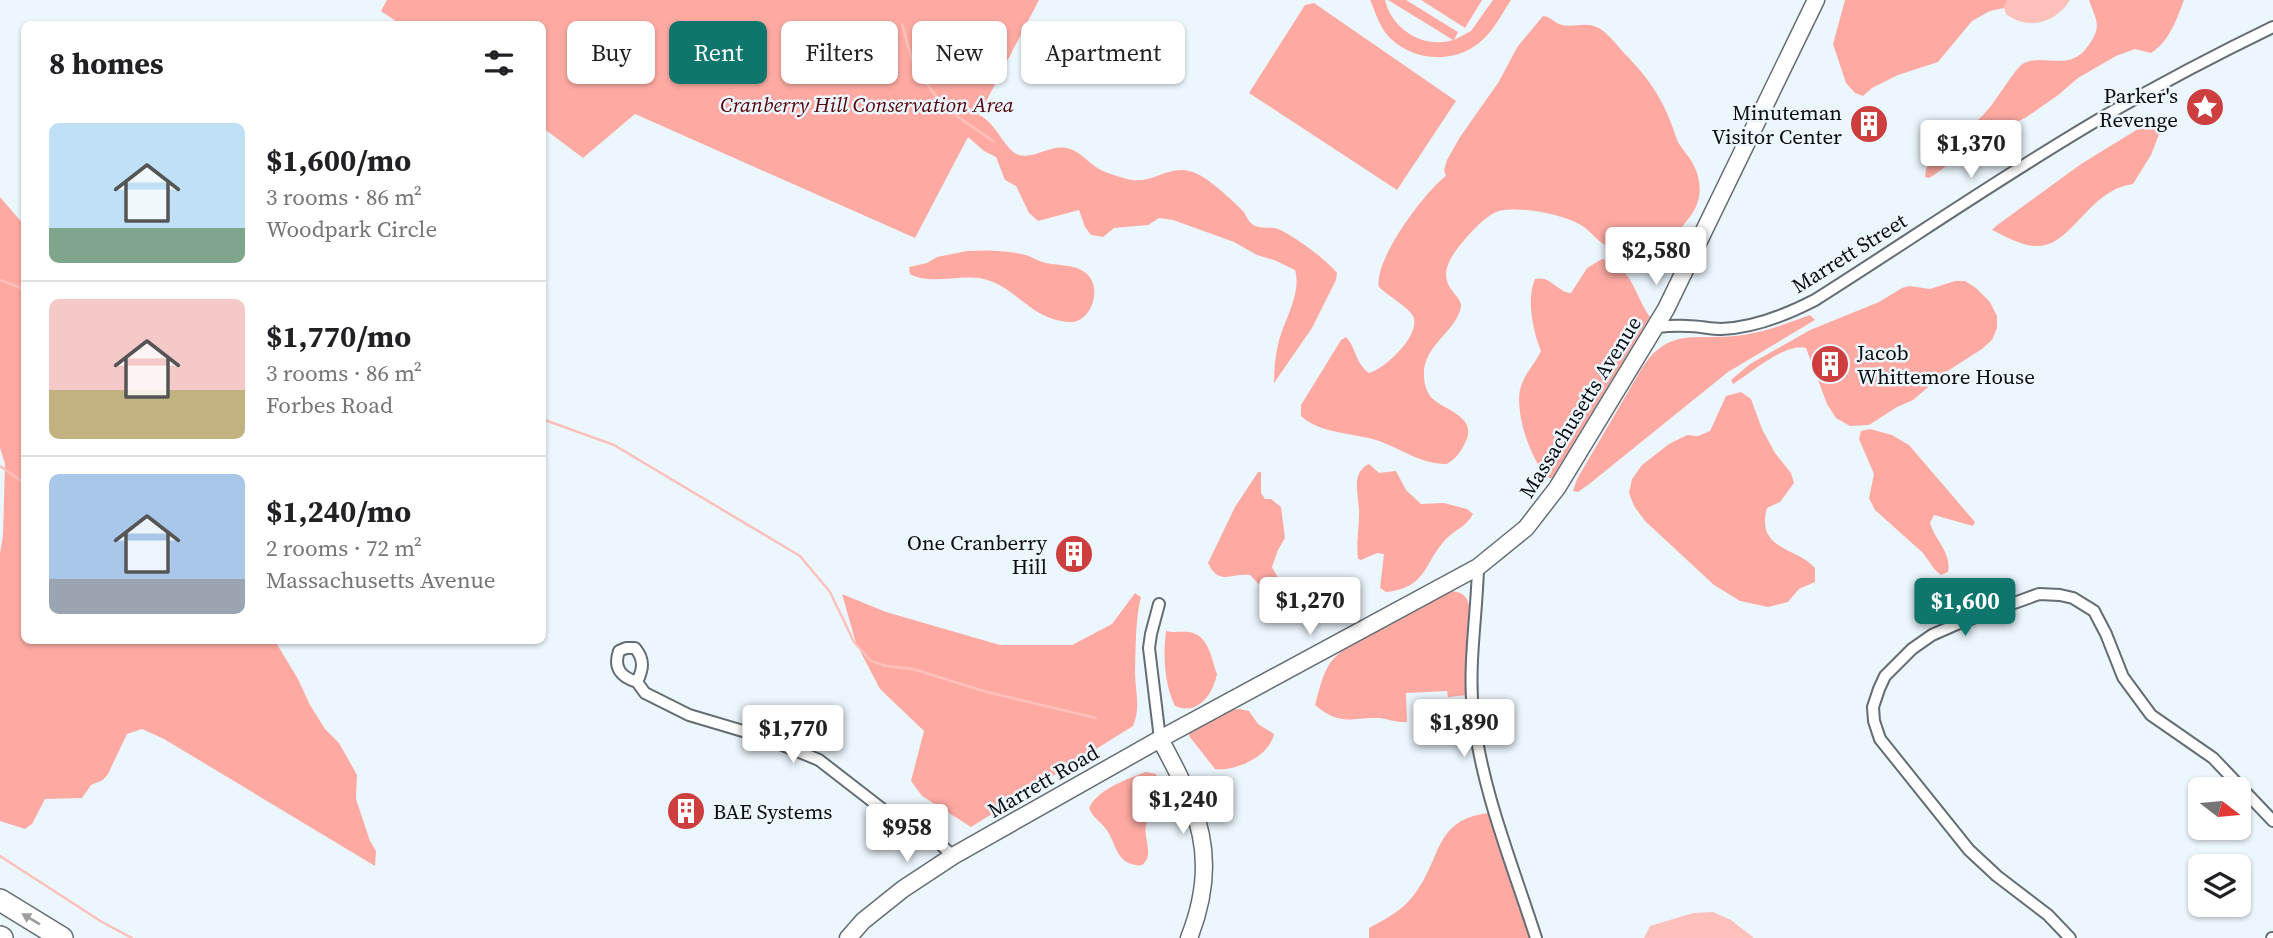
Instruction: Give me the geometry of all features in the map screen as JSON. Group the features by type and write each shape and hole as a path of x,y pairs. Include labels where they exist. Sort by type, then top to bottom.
{"highway":[{"path":"0,900 62,938"}],"main road":[{"name":"Massachusetts Avenue","path":"1160,739 1478,567 1527,528 1549,499 1666,309 1816,0"},
{"name":"Marrett Road","path":"848,938 863,921 903,889 953,856 1160,739"},
{"path":"1160,739 1189,795 1203,844 1204,879 1189,938"}],"street":[{"name":"Marrett Street","path":"1655,327 1738,327 1779,317 1808,304 2022,166 2107,115 2180,73 2273,27"},
{"path":"1666,309 1688,326"},
{"path":"1478,567 1472,691 1476,735 1485,777 1536,938"},
{"path":"2070,938 2048,915 1997,876 1969,850 1880,739 1873,707 1885,676 1912,649 1932,635 2039,594 2073,598 2094,611 2123,677 2151,715 2213,758 2273,821"},
{"path":"1159,604 1149,648 1160,739"},
{"path":"637,682 645,693 689,715 764,737 819,760 890,815 924,829 953,856"}],"green space":[{"name":"Cranberry Hill Conservation Area","path":"387,0 1039,0 1028,21 1021,21 1021,34 1007,61 1007,21 912,21 912,84 995,84 979,115 1009,148 1019,155 1037,154 1054,148 1070,149 1101,170 1136,180 1145,180 1175,170 1193,172 1226,195 1252,224 1278,229 1309,248 1337,273 1336,280 1312,328 1274,383 1280,336 1296,289 1295,270 1257,255 1234,242 1173,220 1159,218 1148,225 1114,228 1103,237 1091,235 1079,210 1038,221 1029,213 1016,186 1005,180 996,157 968,137 915,238 635,114 583,158 546,130 546,21 396,21 381,11"},
{"path":"1370,0 1385,0 1394,20 1411,35 1431,42 1442,42 1453,40 1388,0 1406,0 1458,32 1454,40 1471,31 1493,0 1511,0 1493,29 1479,43 1457,54 1433,57 1410,51 1390,38 1380,25"},
{"path":"1421,0 1482,0 1465,28"},
{"path":"1845,0 2007,0 2004,8 1990,11 1972,21 1938,62 1898,75 1872,88 1863,96 1855,93 1846,83 1833,44"},
{"path":"2089,0 2184,0 2168,36 2151,53 2135,49 2116,56 2078,78 2025,118 1988,135 1934,175 1925,177 1933,156 1984,114 2021,65 2038,60 2064,61 2081,54 2093,39 2097,28"},
{"path":"1314,3 1456,101 1397,190 1249,93 1305,5"},
{"path":"1543,16 1562,25 1597,27 1614,41 1642,72 1662,102 1677,141 1696,171 1700,192 1693,212 1666,241 1636,249 1610,247 1573,221 1529,210 1499,211 1473,230 1453,255 1446,274 1450,288 1460,302 1458,316 1428,356 1425,365 1424,381 1430,396 1458,415 1468,427 1468,435 1462,448 1447,464 1429,462 1370,438 1328,430 1309,422 1301,416 1301,405 1341,340 1346,337 1361,365 1369,373 1384,365 1407,341 1412,332 1413,316 1379,287 1379,275 1384,261 1402,227 1446,176 1444,170 1447,160 1460,137 1498,83 1518,46"},
{"path":"2151,121 2160,132 2151,155 2133,184 2103,197 2059,238 2034,246 1992,230 2081,164"},
{"path":"0,197 21,222 21,644 277,644 310,705 325,729 339,743 357,775 356,799 376,851 375,866 164,739 142,729 127,734 108,774 103,780 91,785 82,798 45,799 32,824 25,829 0,821 0,554 5,464 0,448"},
{"path":"967,251 1015,253 1046,263 1078,268 1092,280 1092,304 1083,317 1068,322 1043,315 992,281 970,277 926,279 910,274 909,267 927,263 937,257"},
{"path":"1602,259 1626,274 1650,317 1552,478 1549,478 1536,461 1526,437 1519,400 1526,374 1541,351 1532,315 1532,287 1535,279 1541,278 1571,293 1587,268"},
{"path":"1955,281 1965,281 1990,302 1997,316 1997,328 1992,340 1946,372 1913,400 1869,425 1850,426 1836,418 1827,404 1806,348 1798,347 1779,354 1733,384 1731,380 1750,364 1810,330 1879,302 1902,288 1909,286 1930,289"},
{"path":"1810,315 1815,320 1728,372 1588,485 1578,492 1573,491 1577,479 1642,368 1664,345 1687,338 1752,334"},
{"path":"1741,392 1751,399 1762,429 1775,453 1791,473 1794,483 1780,502 1767,508 1767,532 1780,546 1815,568 1815,582 1799,589 1788,602 1768,607 1740,601 1714,585 1645,521 1634,506 1629,493 1632,479 1642,465 1669,444 1687,435 1698,436 1710,431 1726,396"},
{"path":"1870,429 1892,435 1909,445 1975,522 1973,526 1934,515 1930,523 1948,559 1948,572 1941,575 1935,570 1923,553 1875,510 1869,498 1874,474 1859,439 1861,431"},
{"path":"1369,464 1379,473 1396,471 1406,490 1421,504 1444,503 1467,509 1473,514 1438,548 1417,580 1399,590 1386,592 1380,588 1384,554 1377,553 1358,559 1357,480 1359,473"},
{"path":"1258,472 1261,472 1261,493 1265,499 1271,499 1281,507 1285,538 1272,567 1288,596 1275,601 1250,575 1221,576 1212,570 1208,563 1235,507"},
{"path":"1448,591 1462,594 1469,606 1467,695 1448,697 1447,691 1406,693 1407,722 1379,718 1339,719 1315,705 1325,673 1340,653 1385,623"},
{"path":"1135,593 1141,597 1136,643 1137,706 1133,726 971,827 922,796 911,781 924,731 880,689 856,643 842,594 886,612 1000,645 1072,645 1112,624"},
{"path":"1166,631 1196,634 1205,642 1211,654 1217,674 1215,682 1208,696 1197,706 1175,706 1171,697 1165,669"},
{"path":"1229,710 1249,711 1258,724 1274,734 1271,742 1259,756 1250,761 1232,768 1215,769 1189,736 1190,730"},
{"path":"1146,772 1156,774 1158,788 1146,825 1147,858 1139,866 1120,856 1106,829 1089,808 1106,790"},
{"path":"1488,813 1529,938 1369,938 1369,928 1401,909 1416,892 1448,832 1470,817"}],"shaded area":[{"path":"2007,0 2070,0 2049,19 2032,23 2014,19 2006,14 2004,8"},
{"path":"1713,912 1731,920 1754,938 1644,938 1650,926 1693,913"}],"waterway":[{"path":"902,24 914,67 944,107 993,141"},
{"path":"0,280 21,288"},
{"path":"546,420 614,445 800,556 830,592 854,642 871,661 886,666 913,669 987,692 1096,718"},
{"path":"0,466 21,481"},
{"path":"0,856 102,922 132,938"}],"place":[{"name":"Parker's Revenge","path":"2205,107"},
{"name":"Minuteman Visitor Center","path":"1869,124"},
{"name":"Jacob Whittemore House","path":"1830,364"},
{"name":"One Cranberry Hill","path":"1074,554"},
{"name":"BAE Systems","path":"686,811"}]}
